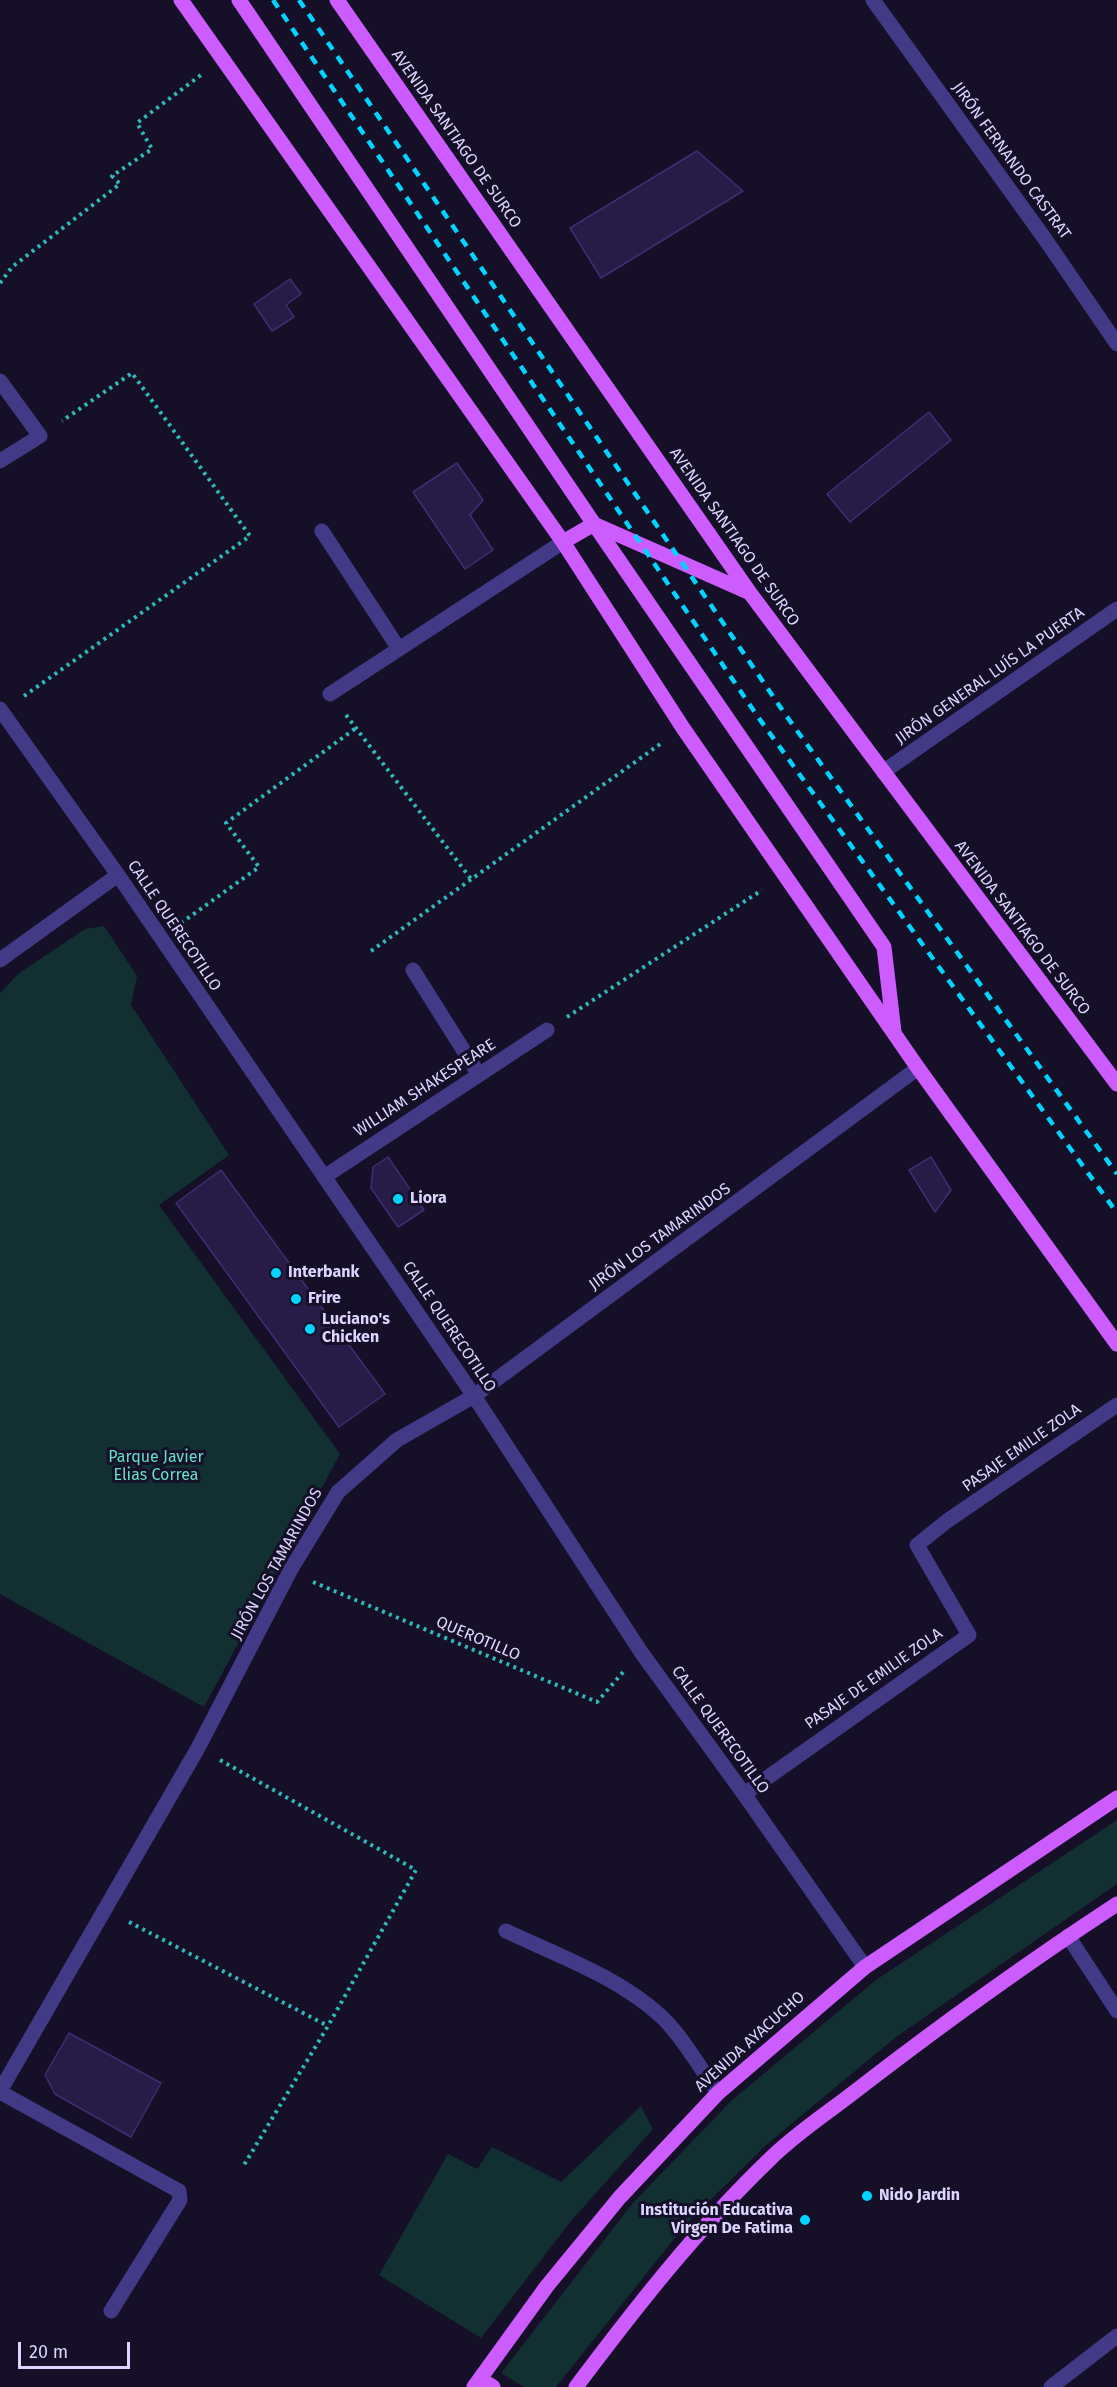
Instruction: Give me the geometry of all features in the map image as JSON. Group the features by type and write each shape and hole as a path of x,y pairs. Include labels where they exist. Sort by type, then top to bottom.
{"main road":[{"path":"181,0 563,542 683,728 895,1035 1117,1344"},
{"path":"239,0 884,947 895,1035"},
{"name":"AVENIDA SANTIAGO DE SURCO","path":"337,0 750,593 1117,1084"},
{"path":"563,542 594,524"},
{"path":"594,524 750,593"},
{"name":"AVENIDA AYACUCHO","path":"482,2384 546,2286 598,2224 717,2093 865,1967 1117,1798"},
{"path":"576,2387 633,2311 696,2234 771,2157 904,2054 1068,1936 1117,1904"}],"street":[{"name":"JIRÓN FERNANDO CASTRAT","path":"873,0 1045,239 1117,344"},
{"path":"0,381 40,436 0,461"},
{"path":"322,531 399,650"},
{"path":"330,694 563,542"},
{"name":"JIRÓN GENERAL LUÍS LA PUERTA","path":"883,772 1117,609"},
{"name":"CALLE QUERECOTILLO","path":"1,710 118,875 474,1396 641,1652 865,1967"},
{"path":"0,960 118,875"},
{"path":"413,970 479,1075"},
{"name":"WILLIAM SHAKESPEARE","path":"324,1177 546,1030"},
{"name":"JIRÓN LOS TAMARINDOS","path":"0,2091 198,1748 291,1569 338,1492 398,1440 474,1396 918,1068"},
{"name":"PASAJE EMILIE ZOLA","path":"947,1521 1117,1405"},
{"name":"PASAJE DE EMILIE ZOLA","path":"744,1794 969,1635 917,1545 947,1521"},
{"path":"506,1931 612,1981 662,2018 678,2036 717,2093"},
{"path":"1068,1936 1117,2010"},
{"path":"0,2091 179,2191 180,2200 111,2311"},
{"path":"1051,2387 1117,2336"}],"path":[{"path":"0,283 12,267 120,184 112,176 152,148 137,123 223,58"},
{"path":"1,710 250,536 132,373 40,436"},
{"path":"330,694 471,879"},
{"path":"161,938 259,867 226,823 356,728"},
{"path":"371,951 683,728"},
{"path":"546,1030 785,874"},
{"name":"QUEROTILLO","path":"291,1569 321,1586 597,1702 641,1652"},
{"path":"198,1748 416,1870 328,2026 244,2165"},
{"path":"104,1910 328,2026"}],"green space":[{"name":"Parque Javier Elias Correa","path":"104,926 137,976 131,1005 229,1155 159,1205 340,1454 204,1707 0,1594 0,993 18,974 85,929"},
{"path":"1117,1820 1117,1884 896,2037 766,2145 686,2224 556,2387 524,2387 501,2373 632,2204 732,2100 876,1980"},
{"path":"641,2106 653,2129 571,2221 481,2338 379,2275 448,2154 477,2169 492,2147 561,2182"}],"building":[{"path":"697,151 743,191 601,278 570,228"},
{"path":"290,279 301,294 286,305 294,317 272,331 254,304"},
{"path":"929,412 951,440 850,522 827,494"},
{"path":"457,463 483,500 470,515 493,550 465,569 413,492"},
{"name":"Liora","path":"388,1157 424,1210 398,1227 371,1188 373,1167"},
{"path":"931,1157 951,1190 935,1212 909,1170"},
{"path":"221,1170 385,1394 339,1427 176,1203"},
{"path":"69,2033 161,2083 131,2137 55,2094 45,2075"}],"railway":[{"path":"273,0 758,717 1117,1213"},
{"path":"299,0 785,714 1117,1174"}],"place":[{"name":"Liora","path":"398,1199"},
{"name":"Interbank","path":"276,1273"},
{"name":"Frire","path":"296,1299"},
{"name":"Luciano's Chicken","path":"310,1329"},
{"name":"Nido Jardin","path":"867,2196"},
{"name":"Institución Educativa Virgen De Fatima","path":"805,2220"}]}
